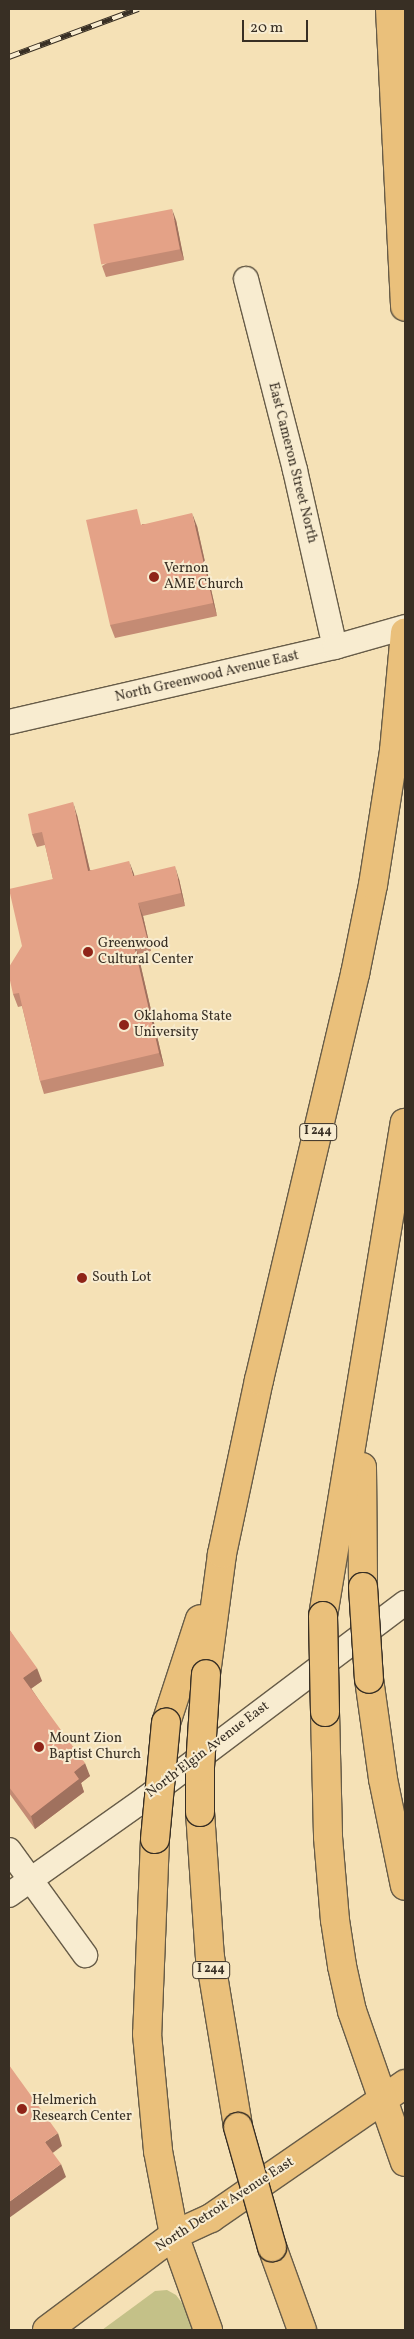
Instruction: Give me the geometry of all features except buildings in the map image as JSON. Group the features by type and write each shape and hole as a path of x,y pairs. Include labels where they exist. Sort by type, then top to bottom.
{"main road":[{"path":"390,9 405,307"},
{"name":"I 244","path":"302,2330 272,2247 238,2127 210,1957 200,1812 200,1767 206,1674 222,1554 260,1380 359,956 381,841 399,708 405,633"},
{"path":"405,1123 324,1616 328,1837 335,1920 352,2011 405,2162"},
{"path":"389,1217 369,1375 362,1463 363,1587 368,1679 383,1779 405,1886"},
{"path":"208,2330 174,2235 158,2151 147,2034 155,1839 166,1724 222,1554"},
{"name":"North Detroit Avenue East","path":"47,2330 174,2235 211,2218 405,2084"}],"street":[{"name":"East Cameron Street North","path":"246,279 295,470 335,647"},
{"name":"North Greenwood Avenue East","path":"9,722 335,647 405,627"},
{"name":"North Elgin Avenue East","path":"9,1896 146,1798 405,1603"},
{"path":"9,1850 85,1955"}],"shaded area":[{"path":"167,2290 176,2295 185,2307 194,2330 102,2330 155,2291"}],"railway":[{"path":"9,57 138,9"}],"place":[{"name":"Vernon AME Church","path":"154,577"},
{"name":"Greenwood Cultural Center","path":"88,952"},
{"name":"Oklahoma State University","path":"124,1025"},
{"name":"South Lot","path":"82,1278"},
{"name":"Mount Zion Baptist Church","path":"39,1747"},
{"name":"Helmerich Research Center","path":"22,2109"}]}
